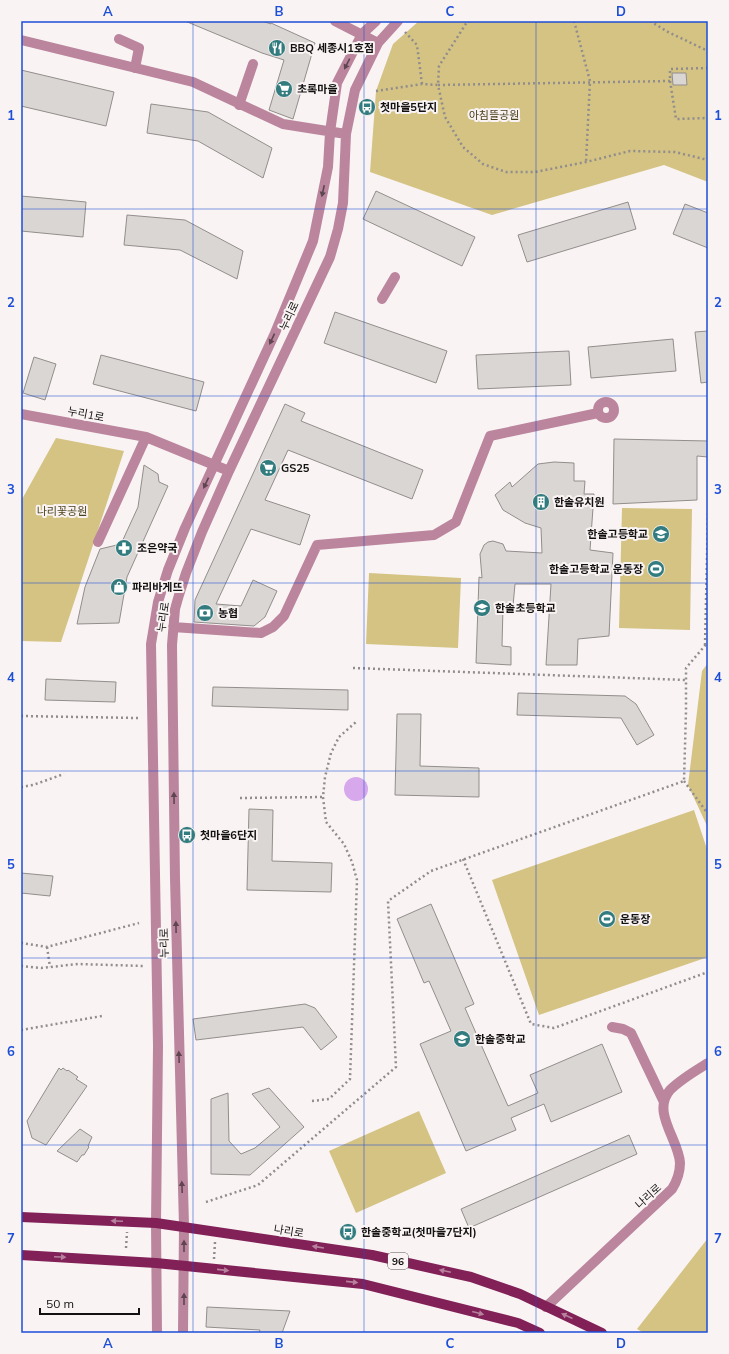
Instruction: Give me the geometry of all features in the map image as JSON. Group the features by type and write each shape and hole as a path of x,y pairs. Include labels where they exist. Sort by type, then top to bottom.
{"main road":[{"name":"나리로","path":"21,1217 156,1223 184,1226 372,1255 463,1275 520,1294 602,1333"},
{"path":"21,1256 156,1263 363,1284 518,1323 540,1333"}],"street":[{"path":"335,21 378,42"},
{"name":"누리로","path":"157,1333 156,1223 158,1044 151,644 158,602 168,570 214,465 275,333 312,240 328,167 330,132 337,83 362,34 376,21"},
{"name":"누리로","path":"184,1333 184,1226 175,878 172,645 175,609 186,573 228,471 330,257 338,229 342,203 346,134 354,90 378,42 398,21"},
{"path":"119,39 140,48 135,68"},
{"path":"21,40 192,82 283,124 346,134"},
{"path":"239,105 253,64"},
{"path":"382,299 395,277"},
{"path":"173,627 261,633 273,627 284,616 317,545 434,535 456,522 490,436 598,413"},
{"name":"누리1로","path":"21,414 146,437 228,471"},
{"path":"98,542 146,437"},
{"name":"나리로","path":"546,1307 672,1190 679,1177 680,1162 664,1116 664,1102 631,1033 623,1029 612,1027"},
{"path":"664,1102 669,1091 679,1082 708,1063"}],"path":[{"path":"470,21 439,66 438,85 445,117 463,147 484,164 506,172 536,172 630,151 675,152 708,160"},
{"path":"574,21 590,81 586,162"},
{"path":"650,21 668,32 708,51"},
{"path":"405,32 417,45 422,84"},
{"path":"708,68 670,69 670,81 676,119 708,118"},
{"path":"376,91 422,84 670,81"},
{"path":"705,645 708,512"},
{"path":"708,642 686,668 684,781 708,814"},
{"path":"353,668 686,680"},
{"path":"21,716 138,718"},
{"path":"312,1101 329,1099 350,1079 351,1071 357,880 352,862 344,844 326,822 323,797 325,777 331,753 339,737 356,722"},
{"path":"21,787 33,785 64,774"},
{"path":"206,1202 258,1185 396,1067 388,901 431,871 684,781"},
{"path":"240,798 323,797"},
{"path":"463,859 531,1024 554,1028 708,972"},
{"path":"21,943 47,947 139,923"},
{"path":"47,947 50,967"},
{"path":"21,966 41,968 78,964 144,966"},
{"path":"21,1030 102,1016"},
{"path":"126,1248 127,1232"},
{"path":"214,1259 215,1241"}],"green space":[{"name":"아침뜰공원","path":"419,21 708,21 708,182 664,165 492,215 370,172 376,91 393,44"},
{"name":"나리꽃공원","path":"56,438 124,451 61,642 21,641 21,501"},
{"name":"한솔고등학교 운동장","path":"622,508 692,509 690,630 619,628"},
{"path":"369,573 461,578 458,648 366,644"},
{"path":"708,663 708,828 688,785 702,671"},
{"name":"운동장","path":"694,810 708,852 708,957 539,1015 492,880"},
{"path":"419,1111 446,1173 356,1213 329,1151"},
{"path":"708,1238 708,1333 644,1333 637,1329"}],"shaded area":[{"path":"356,777 361,778 367,784 367,794 361,800 356,801 351,800 345,794 344,789 345,784 351,778"}],"building":[{"path":"185,21 262,21 271,23 315,43 293,119 269,110 284,60 262,53"},
{"path":"21,70 114,92 106,126 21,106"},
{"path":"672,73 686,73 687,85 673,85"},
{"path":"151,104 208,112 272,148 263,178 198,141 147,133"},
{"path":"376,191 475,237 462,266 363,219"},
{"path":"21,196 86,202 83,237 21,231"},
{"path":"628,202 636,229 527,262 518,235"},
{"path":"685,204 708,213 708,248 673,234"},
{"path":"127,215 185,220 243,251 237,279 180,250 124,245"},
{"path":"335,312 447,351 436,383 324,343"},
{"path":"708,331 708,382 701,383 695,332"},
{"path":"673,339 676,371 591,378 588,347"},
{"path":"569,351 571,385 478,389 476,355"},
{"path":"101,355 204,382 196,411 93,384"},
{"path":"34,357 56,364 45,400 23,393"},
{"path":"285,404 305,413 301,421 423,470 412,499 288,450 265,500 310,515 300,545 251,529 216,604 241,606 253,580 277,591 265,617 254,626 194,622 195,600"},
{"name":"한솔고등학교","path":"614,439 708,441 708,457 697,456 697,500 613,504"},
{"name":"한솔초등학교","path":"554,462 574,463 574,481 585,481 584,494 594,494 590,550 613,553 609,636 578,639 577,665 546,665 551,584 515,584 513,606 503,607 502,646 511,647 511,665 476,663 479,577 482,578 480,554 484,545 493,541 503,544 506,551 542,553 541,528 525,523 503,510 495,495 510,482 512,487 538,464"},
{"path":"144,465 158,474 159,482 168,486 127,577 119,623 77,624 85,587 100,549 121,544 138,507"},
{"path":"46,679 116,682 115,702 45,700"},
{"path":"213,687 348,690 348,710 212,706"},
{"path":"518,693 625,696 636,704 654,735 637,745 621,718 517,715"},
{"path":"397,714 421,714 420,766 479,768 479,797 395,795"},
{"path":"249,809 273,810 272,861 332,863 331,892 247,890"},
{"path":"21,873 53,876 50,896 21,893"},
{"path":"431,904 474,1004 465,1008 508,1106 538,1093 530,1075 602,1044 622,1092 551,1122 544,1104 511,1118 516,1130 466,1151 420,1044 451,1031 429,981 424,983 397,919"},
{"path":"305,1004 315,1008 337,1037 321,1050 303,1027 196,1040 193,1019"},
{"path":"59,1068 61,1070 63,1068 67,1071 68,1070 78,1077 76,1079 87,1086 46,1145 32,1138 27,1121"},
{"path":"269,1088 304,1127 250,1175 211,1174 211,1099 228,1093 229,1141 241,1154 255,1148 280,1127 252,1094"},
{"path":"80,1129 92,1137 88,1146 89,1147 77,1162 57,1151"},
{"path":"629,1135 637,1154 469,1228 461,1209"},
{"path":"207,1307 290,1311 282,1333 259,1333 260,1330 206,1327"}],"place":[{"name":"BBQ 세종시1호점","path":"277,48"},
{"name":"초록마을","path":"284,89"},
{"name":"첫마을5단지","path":"367,107"},
{"name":"GS25","path":"268,468"},
{"name":"한솔유치원","path":"541,502"},
{"name":"한솔고등학교","path":"661,534"},
{"name":"조은약국","path":"124,548"},
{"name":"한솔고등학교 운동장","path":"656,569"},
{"name":"파리바게뜨","path":"119,587"},
{"name":"한솔초등학교","path":"482,608"},
{"name":"농협","path":"205,613"},
{"name":"첫마을6단지","path":"187,835"},
{"name":"운동장","path":"607,919"},
{"name":"한솔중학교","path":"462,1039"},
{"name":"한솔중학교(첫마을7단지)","path":"348,1232"}]}
